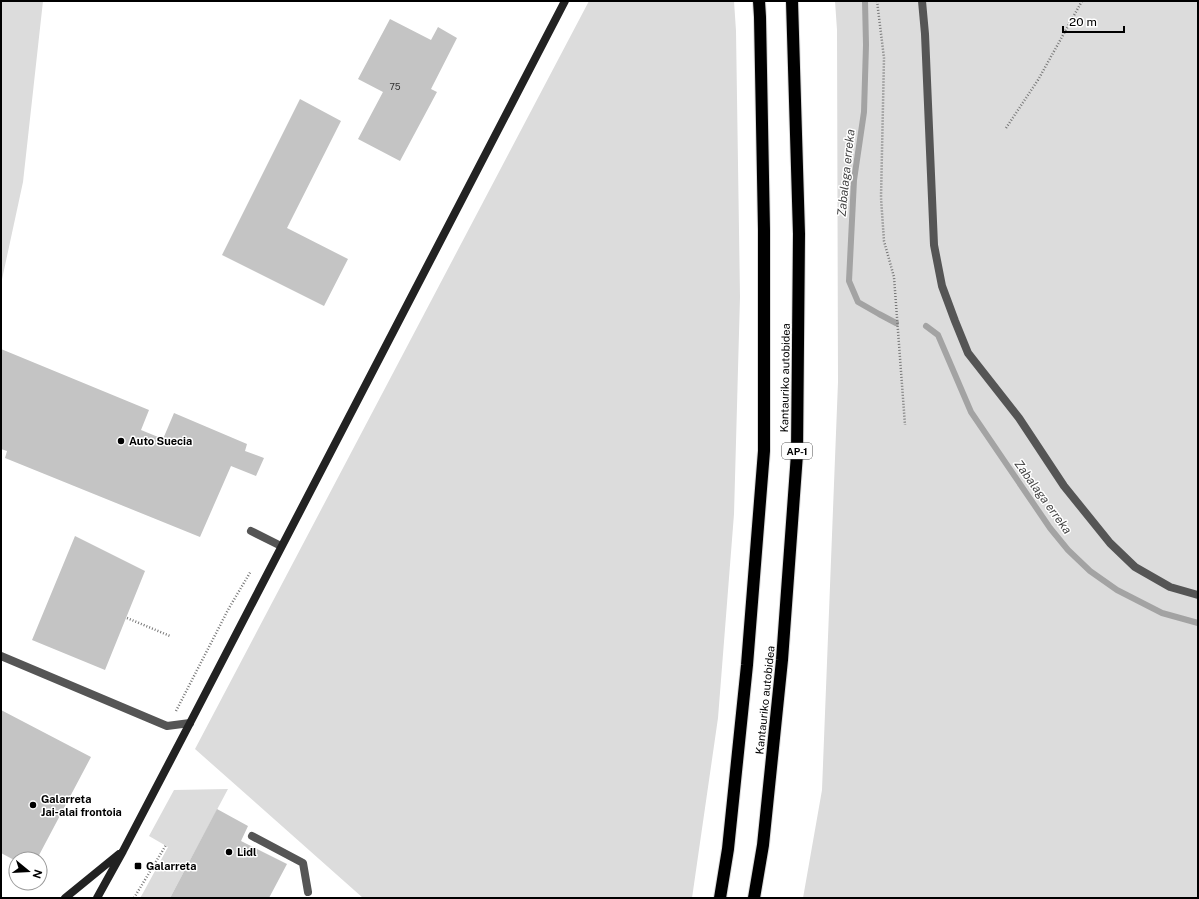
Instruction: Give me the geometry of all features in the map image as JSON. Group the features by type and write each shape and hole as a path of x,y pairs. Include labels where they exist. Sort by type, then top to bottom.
{"highway":[{"name":"Kantauriko autobidea","path":"720,898 728,849 747,665 764,451 764,230 759,1"},
{"name":"Kantauriko autobidea","path":"754,898 763,845 782,660 797,454 799,234 792,1"}],"main road":[{"path":"97,898 190,723 565,1"},
{"path":"65,898 122,851"}],"street":[{"path":"922,1 926,49 934,245 942,286 968,353 1019,418 1064,486 1110,543 1135,567 1170,587 1198,596"},
{"path":"251,531 281,546"},
{"path":"1,656 167,726 190,723"},
{"path":"252,836 303,862 308,892"}],"path":[{"path":"877,1 884,58 881,198 884,241 894,277 905,424"},
{"path":"1006,128 1038,80 1082,1"},
{"path":"176,711 229,608 253,569"},
{"path":"127,618 170,636"},
{"path":"134,898 166,845"}],"shaded area":[{"path":"1,1 43,1 23,182 1,284"},
{"path":"589,1 734,1 736,31 740,297 734,514 718,718 692,898 363,898 195,749"},
{"path":"835,1 1198,1 1198,898 803,898 822,790 838,382 837,30"},
{"path":"228,789 170,898 140,898 168,847 149,836 174,790"}],"building":[{"path":"390,19 431,40 438,27 457,38 431,89 437,92 400,161 358,139 383,92 358,79"},
{"path":"300,99 341,121 287,228 348,259 324,306 222,255"},
{"name":"Auto Suecia","path":"1,349 149,410 141,430 163,439 174,413 247,444 245,451 264,458 256,476 231,466 200,537 5,458 7,451 1,449"},
{"path":"75,536 145,571 105,670 32,640"},
{"name":"Galarreta Jai-alai frontoia","path":"1,710 91,757 41,851 8,851 8,857 1,853"},
{"name":"Lidl","path":"217,809 248,826 241,841 287,864 269,898 170,898"}],"waterway":[{"name":"Zabalaga erreka","path":"865,1 866,45 864,112 854,180 849,281 858,302 896,323"},
{"name":"Zabalaga erreka","path":"926,326 938,335 971,412 1050,528 1068,550 1090,571 1117,590 1162,613 1198,623"}],"place":[{"name":"Auto Suecia","path":"121,441"},
{"name":"Galarreta Jai-alai frontoia","path":"33,805"},
{"name":"Lidl","path":"229,852"},
{"name":"Galarreta","path":"138,866"}]}
